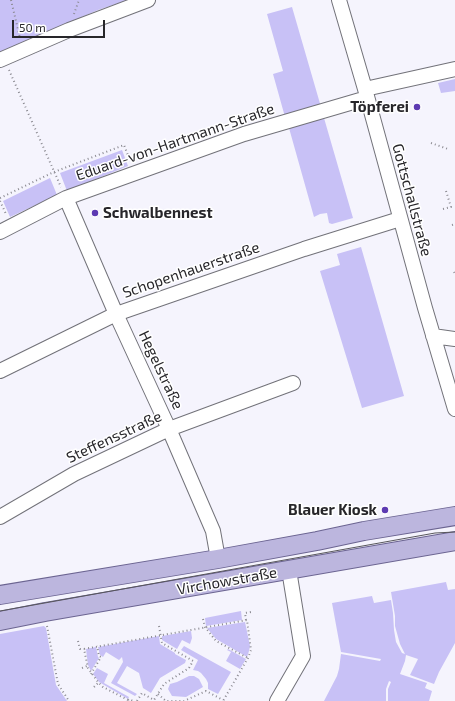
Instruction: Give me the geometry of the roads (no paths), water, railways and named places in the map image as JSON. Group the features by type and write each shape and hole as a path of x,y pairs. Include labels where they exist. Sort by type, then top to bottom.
{"main road":[{"name":"Virchowstraße","path":"0,595 218,559 364,531 455,516"},
{"name":"Virchowstraße","path":"0,621 455,541"}],"street":[{"path":"2,59 69,30 148,0"},
{"name":"Gottschallstraße","path":"339,0 433,336 455,406"},
{"name":"Eduard-von-Hartmann-Straße","path":"0,232 66,198 244,134 366,94 455,69"},
{"name":"Hegelstraße","path":"66,198 213,531 218,559"},
{"name":"Schopenhauerstraße","path":"0,372 116,314 304,249 400,219"},
{"path":"433,336 455,339"},
{"name":"Steffensstraße","path":"0,517 74,474 169,429 293,383"},
{"path":"277,701 304,656 290,570"}],"tram line":[{"path":"0,611 435,533 455,532"}],"place":[{"name":"Töpferei","path":"417,107"},
{"name":"Schwalbennest","path":"95,213"},
{"name":"Blauer Kiosk","path":"385,510"}]}
